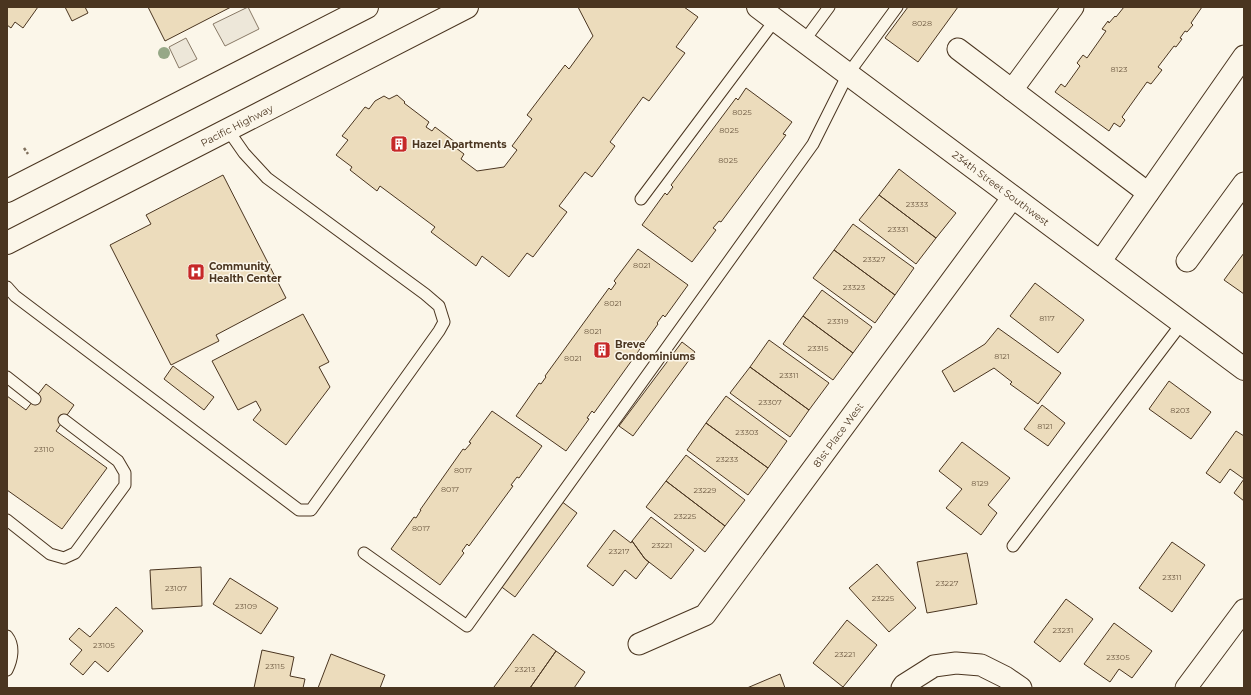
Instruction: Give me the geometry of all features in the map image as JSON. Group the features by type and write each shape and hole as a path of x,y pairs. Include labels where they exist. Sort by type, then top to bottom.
{"main road":[{"path":"7,191 367,7"},
{"name":"Pacific Highway","path":"7,243 467,7"},
{"name":"234th Street Southwest","path":"758,7 1244,369"}],"street":[{"path":"1012,90 1073,7"},
{"path":"958,49 1148,193"},
{"path":"1100,262 1148,193 1240,69"},
{"path":"1188,261 1244,182"},
{"name":"81st Place West","path":"639,644 705,615 1013,197"},
{"path":"1186,688 1244,610"},
{"path":"902,688 904,685 934,666 956,663 981,665 1005,677 1021,688"}],"lane":[{"path":"804,41 829,7"},
{"path":"364,553 467,626 813,144 848,74 897,7"},
{"path":"641,200 776,20"},
{"path":"7,287 15,296 299,510 310,510 444,322 439,306 430,298 267,178 244,153 228,130"},
{"path":"1013,546 1182,324"},
{"path":"7,377 35,399"},
{"path":"7,520 50,554 64,558 75,553 125,485 125,473 118,461 64,420"},
{"path":"7,636 13,652 7,670"}],"path":[{"path":"24,148 29,156"}],"shaded area":[{"path":"248,7 259,29 225,46 213,24"},
{"path":"186,38 197,59 179,68 169,47"}],"building":[{"path":"7,7 38,7 23,28 15,22 11,28 7,25"},
{"path":"65,7 85,7 88,13 72,21"},
{"path":"148,7 231,7 165,41"},
{"name":"Hazel Apartments","path":"578,7 684,7 698,17 676,47 685,53 649,101 643,97 610,142 615,146 592,177 585,172 559,206 567,212 533,257 527,253 509,277 482,256 476,266 431,232 435,227 380,186 377,191 350,170 352,167 336,155 348,140 342,136 365,107 369,109 375,101 384,96 389,99 397,95 405,102 404,103 429,122 426,127 432,131 435,127 455,142 452,145 464,154 461,159 477,171 504,167 517,150 512,146 532,119 527,115 565,65 569,69 593,36"},
{"path":"908,7 958,7 918,62 885,38"},
{"path":"1124,7 1202,7 1191,23 1193,25 1187,32 1185,31 1180,38 1182,39 1176,47 1174,46 1158,67 1162,70 1151,84 1147,82 1122,117 1125,120 1120,127 1114,123 1109,131 1055,92 1061,84 1065,87 1080,66 1077,63 1083,55 1087,58 1106,31 1102,29 1108,21 1109,23 1115,16 1116,17"},
{"path":"746,88 792,122 783,134 786,135 721,222 719,221 713,228 716,230 692,262 642,225 665,193 667,195 673,187 671,185 736,98 738,100"},
{"path":"899,169 956,213 936,238 879,195"},
{"path":"223,175 286,298 216,335 219,341 171,365 110,245 151,224 146,215"},
{"path":"879,195 936,238 916,264 859,220"},
{"path":"853,224 914,268 895,295 834,250"},
{"name":"Breve Condominiums","path":"638,249 688,285 665,317 663,315 657,323 658,324 594,413 592,411 587,418 589,419 566,451 516,416 539,383 541,384 546,377 545,376 609,288 611,290 616,283 614,281"},
{"path":"834,250 895,295 875,323 813,278"},
{"path":"1244,253 1244,294 1224,280"},
{"path":"1035,283 1084,320 1058,353 1010,316"},
{"path":"822,290 872,327 853,353 803,316"},
{"path":"303,314 329,362 319,367 330,387 286,445 253,420 261,410 256,401 238,410 212,361"},
{"path":"803,316 853,353 833,380 783,344"},
{"path":"998,328 1061,373 1038,404 1010,384 1012,382 994,368 954,392 942,371 985,344"},
{"path":"769,340 829,383 809,410 750,367"},
{"path":"682,342 695,352 633,436 619,426"},
{"path":"173,366 214,397 204,410 164,379"},
{"path":"750,367 809,410 790,437 730,393"},
{"path":"1169,381 1211,412 1191,439 1149,409"},
{"path":"46,384 74,405 56,431 107,468 62,529 7,490 7,396 26,410"},
{"path":"726,396 787,441 768,468 706,423"},
{"path":"1042,405 1065,423 1048,446 1024,429"},
{"path":"492,411 542,446 519,478 517,477 511,485 513,486 469,546 467,544 462,551 464,553 440,585 391,549 414,517 416,518 463,449 465,450 471,443 469,442"},
{"path":"706,423 768,468 748,495 687,450"},
{"path":"1236,431 1244,436 1244,479 1230,469 1220,483 1206,473"},
{"path":"962,442 1010,478 988,505 997,513 981,535 946,508 962,489 939,471"},
{"path":"686,455 745,500 725,526 666,481"},
{"path":"1244,479 1244,501 1234,493"},
{"path":"666,481 725,526 705,552 646,507"},
{"path":"561,501 577,513 515,597 499,585"},
{"path":"651,517 694,550 671,579 645,559 632,541"},
{"path":"614,530 631,543 632,541 645,559 649,562 636,579 625,570 613,586 587,566"},
{"path":"1172,542 1205,565 1172,612 1139,588"},
{"path":"967,553 977,604 927,613 917,562"},
{"path":"877,564 916,608 889,632 849,588"},
{"path":"201,567 202,606 152,609 150,570"},
{"path":"230,578 278,608 261,634 213,604"},
{"path":"1066,599 1093,619 1060,662 1034,642"},
{"path":"116,607 143,631 108,672 95,661 83,675 70,664 82,650 69,639 79,628 90,637"},
{"path":"847,620 877,645 843,687 813,663"},
{"path":"1114,623 1152,651 1132,678 1119,669 1110,682 1084,664"},
{"path":"533,634 556,651 530,688 495,688 494,687"},
{"path":"262,650 294,657 290,676 305,679 303,688 254,688"},
{"path":"556,651 585,672 574,688 530,688"},
{"path":"331,654 385,675 380,688 318,688"},
{"path":"780,674 785,688 747,688"}],"place":[{"name":"Hazel Apartments","path":"399,144"},
{"name":"Community Health Center","path":"196,272"},
{"name":"Breve Condominiums","path":"602,350"}]}
